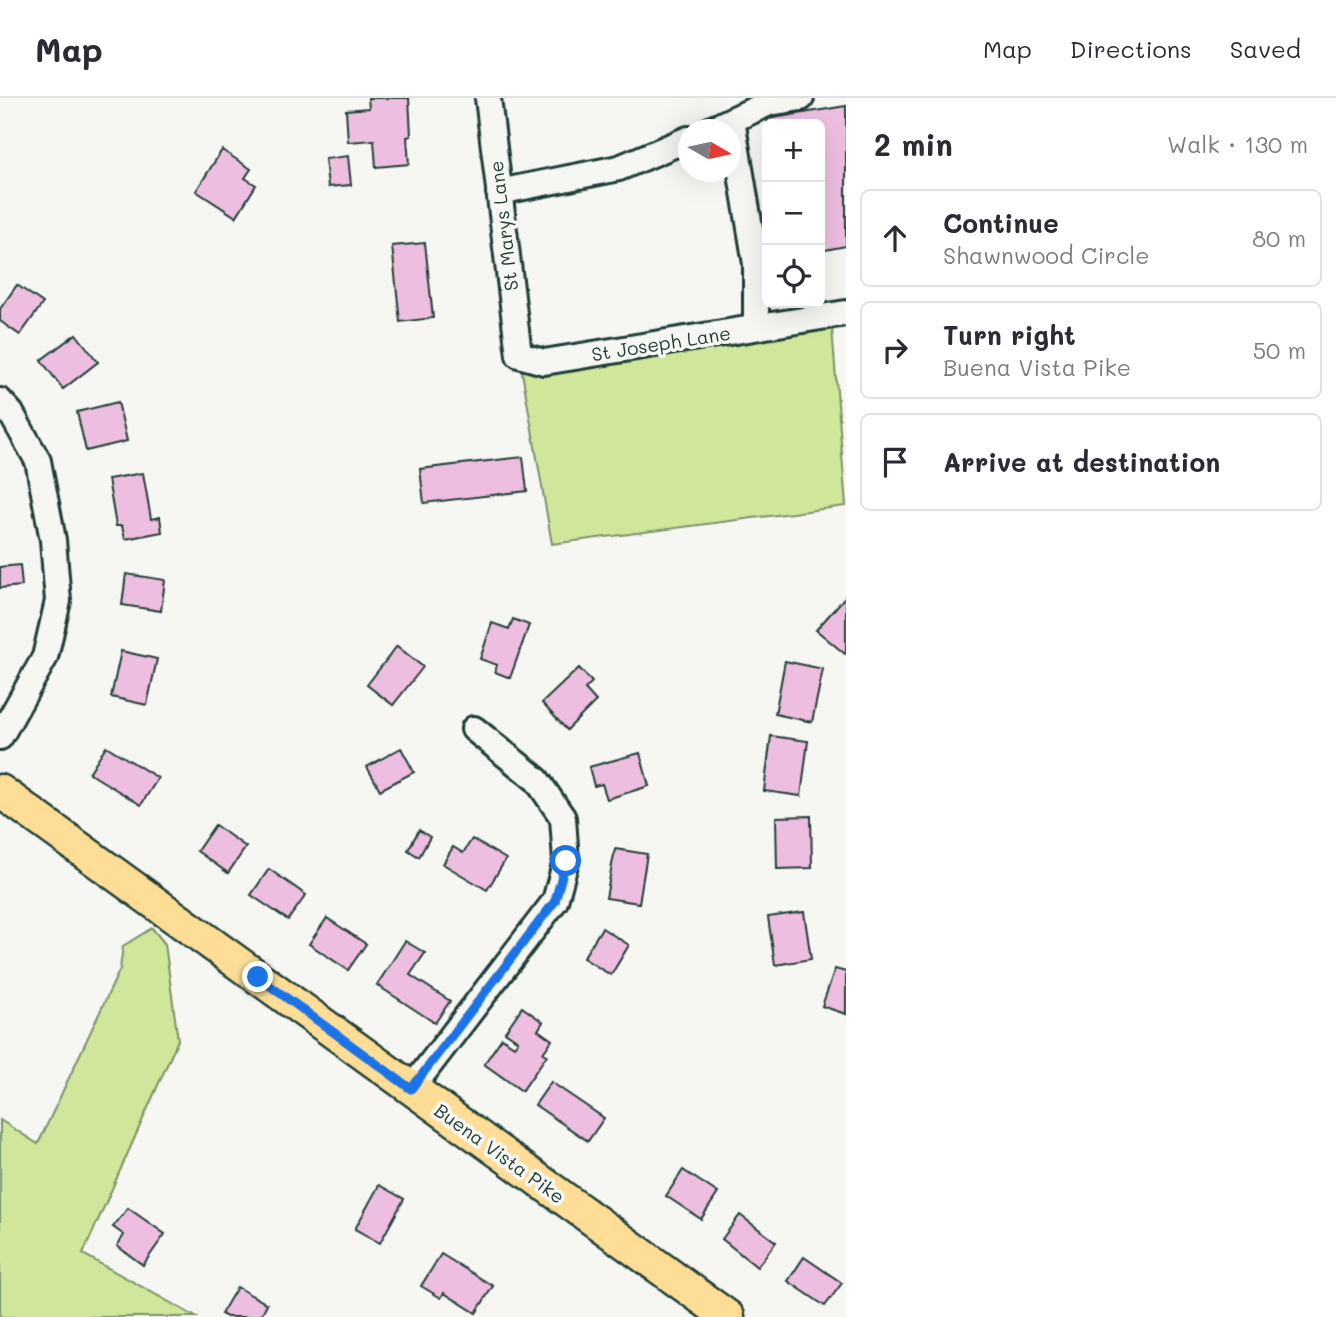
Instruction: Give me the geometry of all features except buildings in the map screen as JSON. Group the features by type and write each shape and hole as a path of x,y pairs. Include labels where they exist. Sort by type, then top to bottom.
{"main road":[{"name":"Buena Vista Pike","path":"0,791 728,1317"}],"street":[{"name":"St Marys Lane","path":"488,98 519,355"},
{"path":"734,119 769,103 801,98"},
{"path":"499,192 619,169 678,143"},
{"path":"735,182 755,264 756,327"},
{"name":"St Joseph Lane","path":"519,355 544,362 846,313"},
{"path":"0,401 11,413 38,461 53,540 58,601 45,657 0,737"},
{"path":"411,1089 555,901 566,861 563,818 537,780 474,729"}],"green space":[{"path":"831,315 846,506 552,544 519,355"},
{"path":"152,928 165,944 178,1040 83,1254 196,1317 0,1317 0,1120 38,1144 120,969 123,946"}],"route":[{"path":"258,977 411,1089 555,901 566,861"}]}
